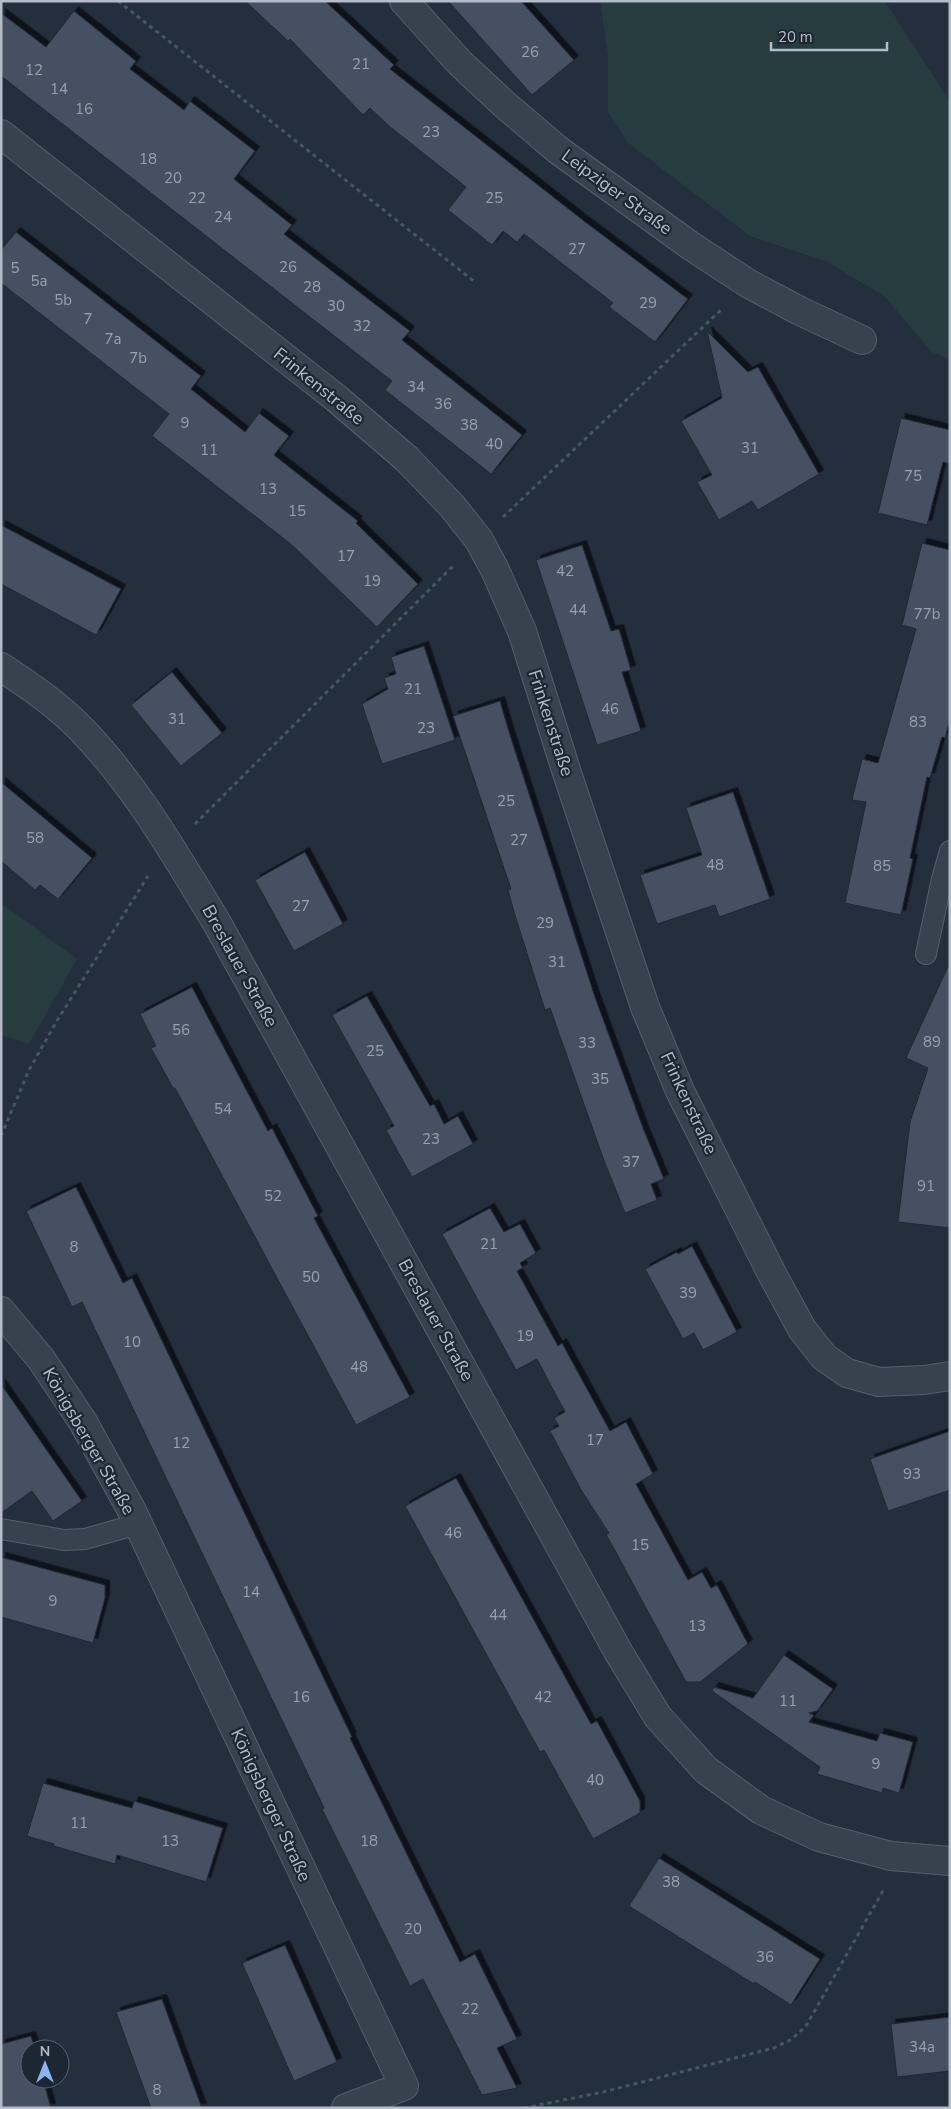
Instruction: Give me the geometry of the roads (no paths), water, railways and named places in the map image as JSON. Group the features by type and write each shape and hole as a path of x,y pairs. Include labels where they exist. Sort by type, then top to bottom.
{"street":[{"name":"Leipziger Straße","path":"404,1 460,63 558,150 691,246 749,284 800,311 862,340"},
{"name":"Frinkenstraße","path":"1,134 336,398 407,459 452,506 479,540 496,570 522,631 567,774 645,1007 680,1091 802,1329 824,1357 847,1373 879,1382 924,1380 950,1376"},
{"name":"Breslauer Straße","path":"1,667 44,696 82,730 150,814 169,844 217,923 618,1653 658,1717 706,1770 760,1810 819,1838 891,1856 950,1861"},
{"name":"Königsberger Straße","path":"1,1311 41,1359 82,1422 138,1524 404,2086 346,2108"}],"lane":[{"path":"926,954 946,881 950,851"},
{"name":"Königsberger Straße","path":"1,1529 64,1540 86,1539 138,1524"}]}
